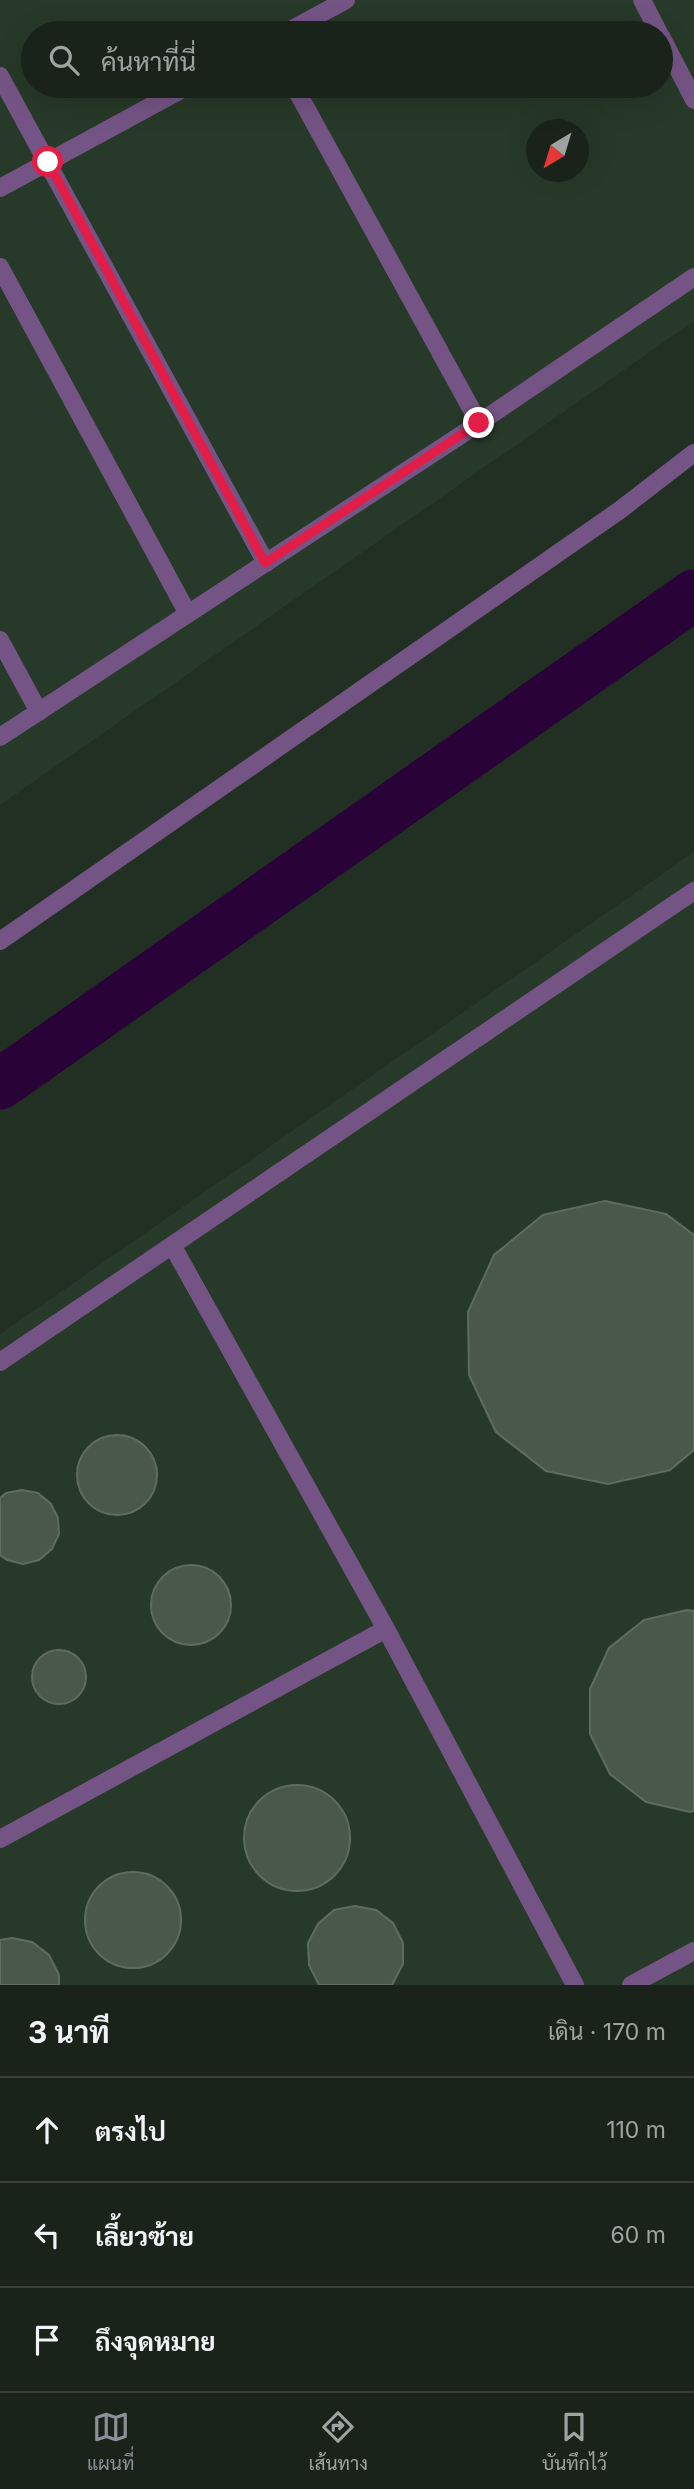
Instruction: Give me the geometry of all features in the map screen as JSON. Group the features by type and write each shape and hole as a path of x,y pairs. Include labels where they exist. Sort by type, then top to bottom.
{"street":[{"path":"307,21 346,0"},
{"path":"642,0 653,21"},
{"path":"673,60 694,100"},
{"path":"0,76 265,563"},
{"path":"0,188 166,98"},
{"path":"301,98 479,423"},
{"path":"0,267 188,614"},
{"path":"0,737 479,423 694,277"},
{"path":"0,940 620,510 694,453"},
{"path":"0,640 39,712"},
{"path":"0,1362 694,891"},
{"path":"172,1245 386,1629 575,1985"},
{"path":"0,1839 386,1629"},
{"path":"631,1985 694,1951"}],"shaded area":[{"path":"0,0 694,0 694,321 0,805"},
{"path":"694,852 694,1985 0,1985 0,1334"}],"building":[{"path":"605,1201 666,1214 694,1235 694,1450 670,1470 608,1484 546,1471 496,1432 469,1375 468,1312 494,1255 543,1215"},
{"path":"117,1435 132,1438 145,1447 154,1460 157,1475 154,1490 145,1503 132,1512 117,1515 102,1512 89,1503 80,1490 77,1475 80,1460 89,1447 102,1438"},
{"path":"22,1490 38,1493 51,1504 58,1518 59,1534 52,1549 39,1560 23,1564 7,1560 0,1555 0,1498 6,1493"},
{"path":"191,1565 206,1568 219,1577 228,1590 231,1605 228,1620 219,1633 206,1642 191,1645 176,1642 163,1633 154,1620 151,1605 154,1590 163,1577 176,1568"},
{"path":"687,1610 694,1611 694,1811 690,1812 646,1802 610,1774 590,1734 590,1689 609,1648 644,1620"},
{"path":"59,1650 78,1658 86,1677 78,1696 59,1704 40,1696 32,1677 40,1658"},
{"path":"297,1785 317,1789 335,1800 346,1818 350,1838 346,1858 335,1876 317,1887 297,1891 277,1887 259,1876 248,1858 244,1838 248,1818 259,1800 277,1789"},
{"path":"133,1872 151,1876 167,1886 177,1902 181,1920 177,1938 167,1954 151,1964 133,1968 115,1964 99,1954 89,1938 85,1920 89,1902 99,1886 115,1876"},
{"path":"355,1906 376,1910 393,1923 403,1943 403,1964 392,1985 319,1985 309,1965 308,1943 318,1924 334,1910"},
{"path":"12,1938 32,1942 49,1955 59,1975 59,1985 0,1985 0,1940"}],"waterway":[{"path":"0,1084 694,595"}],"route":[{"path":"48,162 265,563 479,423"}]}
